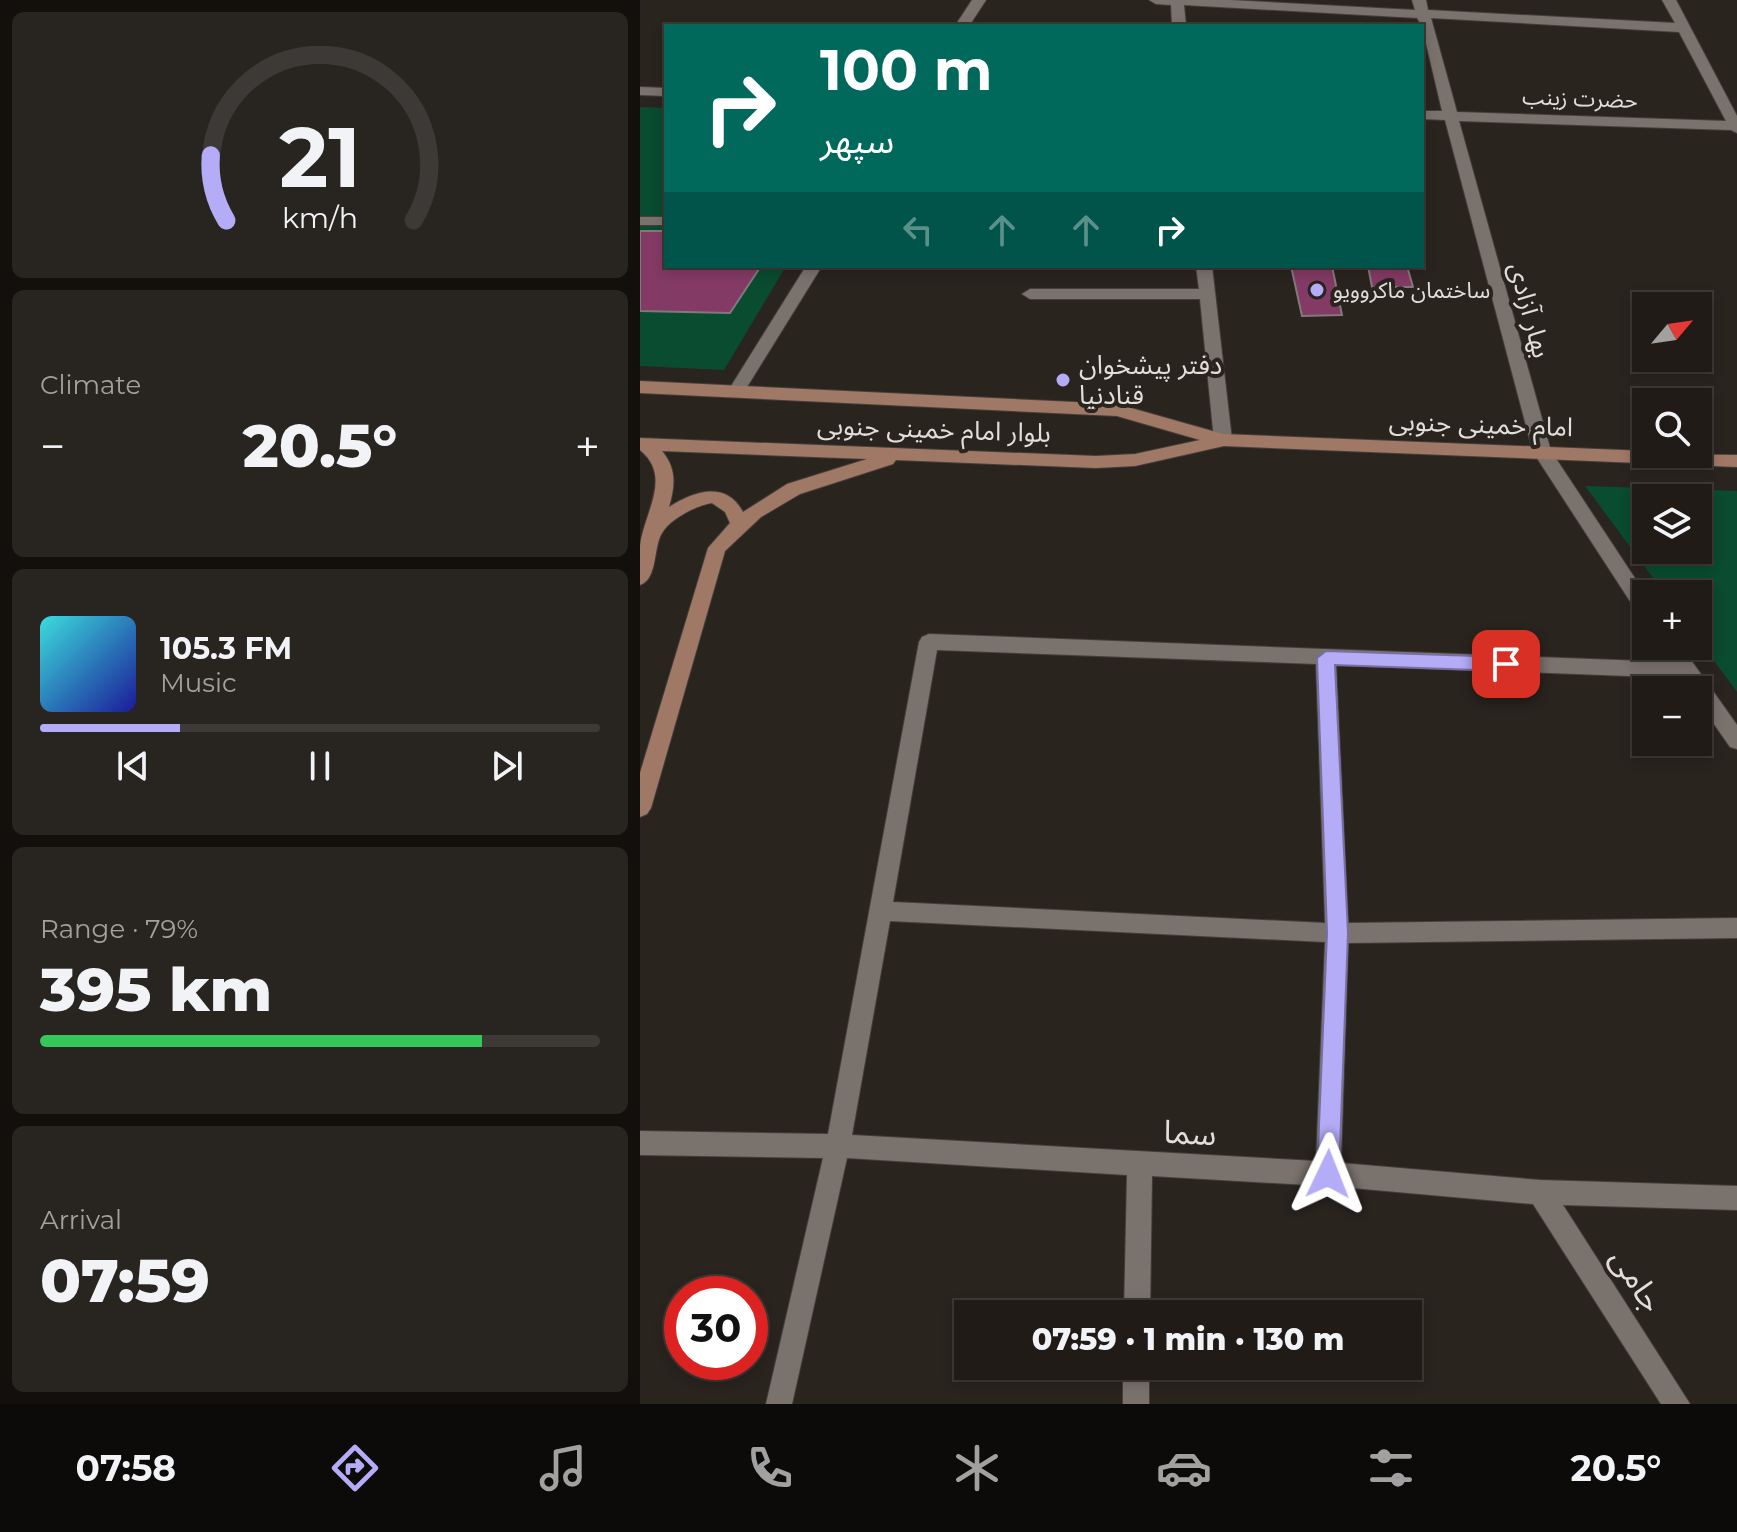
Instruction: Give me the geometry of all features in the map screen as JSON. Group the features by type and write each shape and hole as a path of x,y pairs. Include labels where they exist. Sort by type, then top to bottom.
{"main road":[{"name":"بلوار امام خمینی جنوبی","path":"640,387 1117,410 1223,440"},
{"name":"امام خمینی جنوبی","path":"1223,440 1737,461"},
{"name":"بلوار امام خمینی جنوبی","path":"644,444 1096,462 1135,460 1223,440"},
{"path":"640,578 666,485 663,464 644,444"},
{"path":"640,808 717,548 739,522 768,500 810,480 909,454"},
{"path":"657,526 683,505 699,498 713,497 726,501 734,508 739,522"}],"street":[{"path":"963,24 979,0"},
{"path":"1156,0 1421,7 1685,28"},
{"path":"1177,0 1179,24"},
{"path":"1669,0 1736,127"},
{"name":"بهار آزادی","path":"1421,7 1542,452 1632,589"},
{"path":"640,91 664,92"},
{"name":"حضرت زینب","path":"1424,115 1736,127"},
{"path":"736,391 813,268"},
{"path":"1204,268 1223,440"},
{"path":"1030,294 1207,294"},
{"path":"779,1404 838,1146 929,642 1686,670"},
{"path":"1326,658 1337,933 1328,1174"},
{"path":"1679,660 1737,741"},
{"path":"881,911 1337,933 1737,928"},
{"name":"سما","path":"640,1143 838,1146 1328,1174 1540,1192 1737,1198"},
{"path":"1137,1300 1140,1164"},
{"name":"جامی","path":"1540,1192 1677,1404"},
{"path":"1136,1380 1136,1404"}],"lane":[{"path":"640,221 664,221"}],"green space":[{"path":"640,107 664,108 664,268 785,268 724,370 640,366"},
{"path":"1585,486 1632,488 1632,549"},
{"path":"1712,490 1737,491 1737,692 1712,658 1712,580 1655,580 1643,564 1712,564"}],"building":[{"path":"640,231 664,231 664,268 760,268 730,313 640,311"},
{"name":"ساختمان ماکروویو","path":"1291,268 1332,268 1342,315 1302,316"},
{"name":"ساختمان ماکروویو","path":"1368,268 1408,268 1413,287 1372,287"}],"place":[{"name":"ساختمان ماکروویو","path":"1317,290"},
{"name":"دفتر پیشخوان قنادنیا","path":"1063,380"}],"route":[{"path":"1328,1174 1337,933 1326,658 1506,664"}]}
